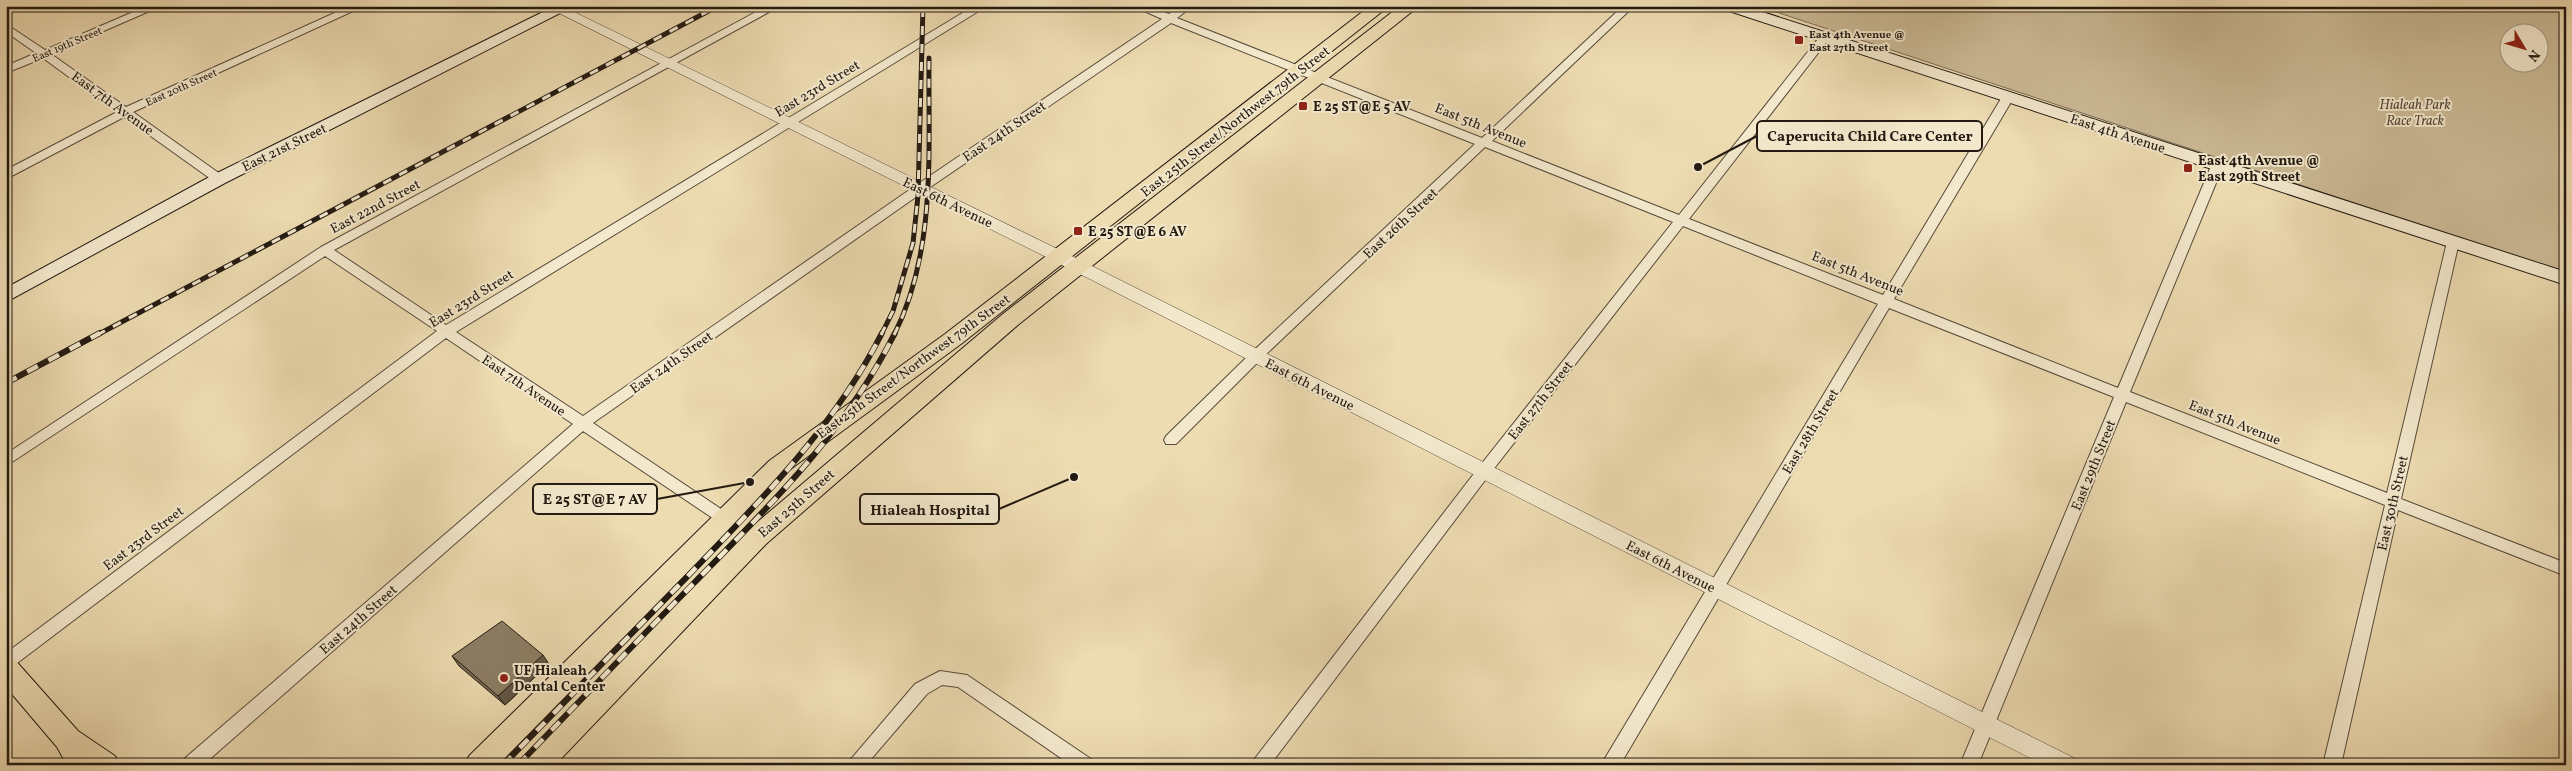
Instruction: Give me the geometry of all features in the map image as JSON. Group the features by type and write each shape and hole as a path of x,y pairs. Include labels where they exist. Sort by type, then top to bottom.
{"main road":[{"name":"East 25th Street/Northwest 79th Street","path":"1070,262 1301,69 1381,6"},
{"name":"East 25th Street/Northwest 79th Street","path":"479,765 778,467 824,431 1070,262 1321,77 1410,6"},
{"name":"East 4th Avenue","path":"1728,6 2566,279"},
{"name":"East 21st Street","path":"6,296 219,179 559,8"},
{"name":"East 25th Street","path":"536,765 757,537 1010,319 1070,262"},
{"path":"6,668 67,738 82,765"},
{"path":"67,738 105,765"}],"street":[{"name":"East 19th Street","path":"6,70 156,6"},
{"name":"East 20th Street","path":"6,175 125,112 359,6"},
{"name":"East 22nd Street","path":"6,460 325,250 775,6"},
{"name":"East 23rd Street","path":"6,662 445,332 982,6"},
{"name":"East 5th Avenue","path":"1138,6 2566,570"},
{"name":"East 24th Street","path":"190,765 582,424 919,189 1188,6"},
{"name":"East 26th Street","path":"1171,440 1255,357 1485,144 1629,6"},
{"name":"East 6th Avenue","path":"559,8 919,189 1070,262 2066,765"},
{"name":"East 7th Avenue","path":"6,27 219,179"},
{"name":"East 27th Street","path":"1259,765 1484,471 1825,37"},
{"name":"East 28th Street","path":"1610,765 2008,97"},
{"name":"East 29th Street","path":"1969,765 2217,166"},
{"name":"East 30th Street","path":"2332,765 2452,242"},
{"name":"East 7th Avenue","path":"325,250 582,424 725,518"},
{"path":"855,765 921,689 940,678 961,680 1085,765"}],"green space":[{"name":"Hialeah Park Race Track","path":"1758,6 2566,6 2566,273"}],"building":[{"name":"UF Hialeah Dental Center","path":"502,621 543,655 498,696 452,656"}],"railway":[{"path":"97,335 718,6"},
{"path":"882,333 893,311 913,243 918,196 923,6"},
{"path":"894,334 908,302 924,234 929,164 929,58"},
{"path":"6,383 100,333"},
{"path":"503,765 713,550 793,463 841,401 863,368 882,333"},
{"path":"518,765 805,466 853,403 894,334"}],"place":[{"name":"East 4th Avenue @ East 27th Street","path":"1799,40"},
{"name":"E 25 ST@E 5 AV","path":"1303,106"},
{"name":"Caperucita Child Care Center","path":"1698,167"},
{"name":"East 4th Avenue @ East 29th Street","path":"2188,168"},
{"name":"E 25 ST@E 6 AV","path":"1078,231"},
{"name":"Hialeah Hospital","path":"1074,477"},
{"name":"E 25 ST@E 7 AV","path":"750,482"},
{"name":"UF Hialeah Dental Center","path":"504,678"}]}
